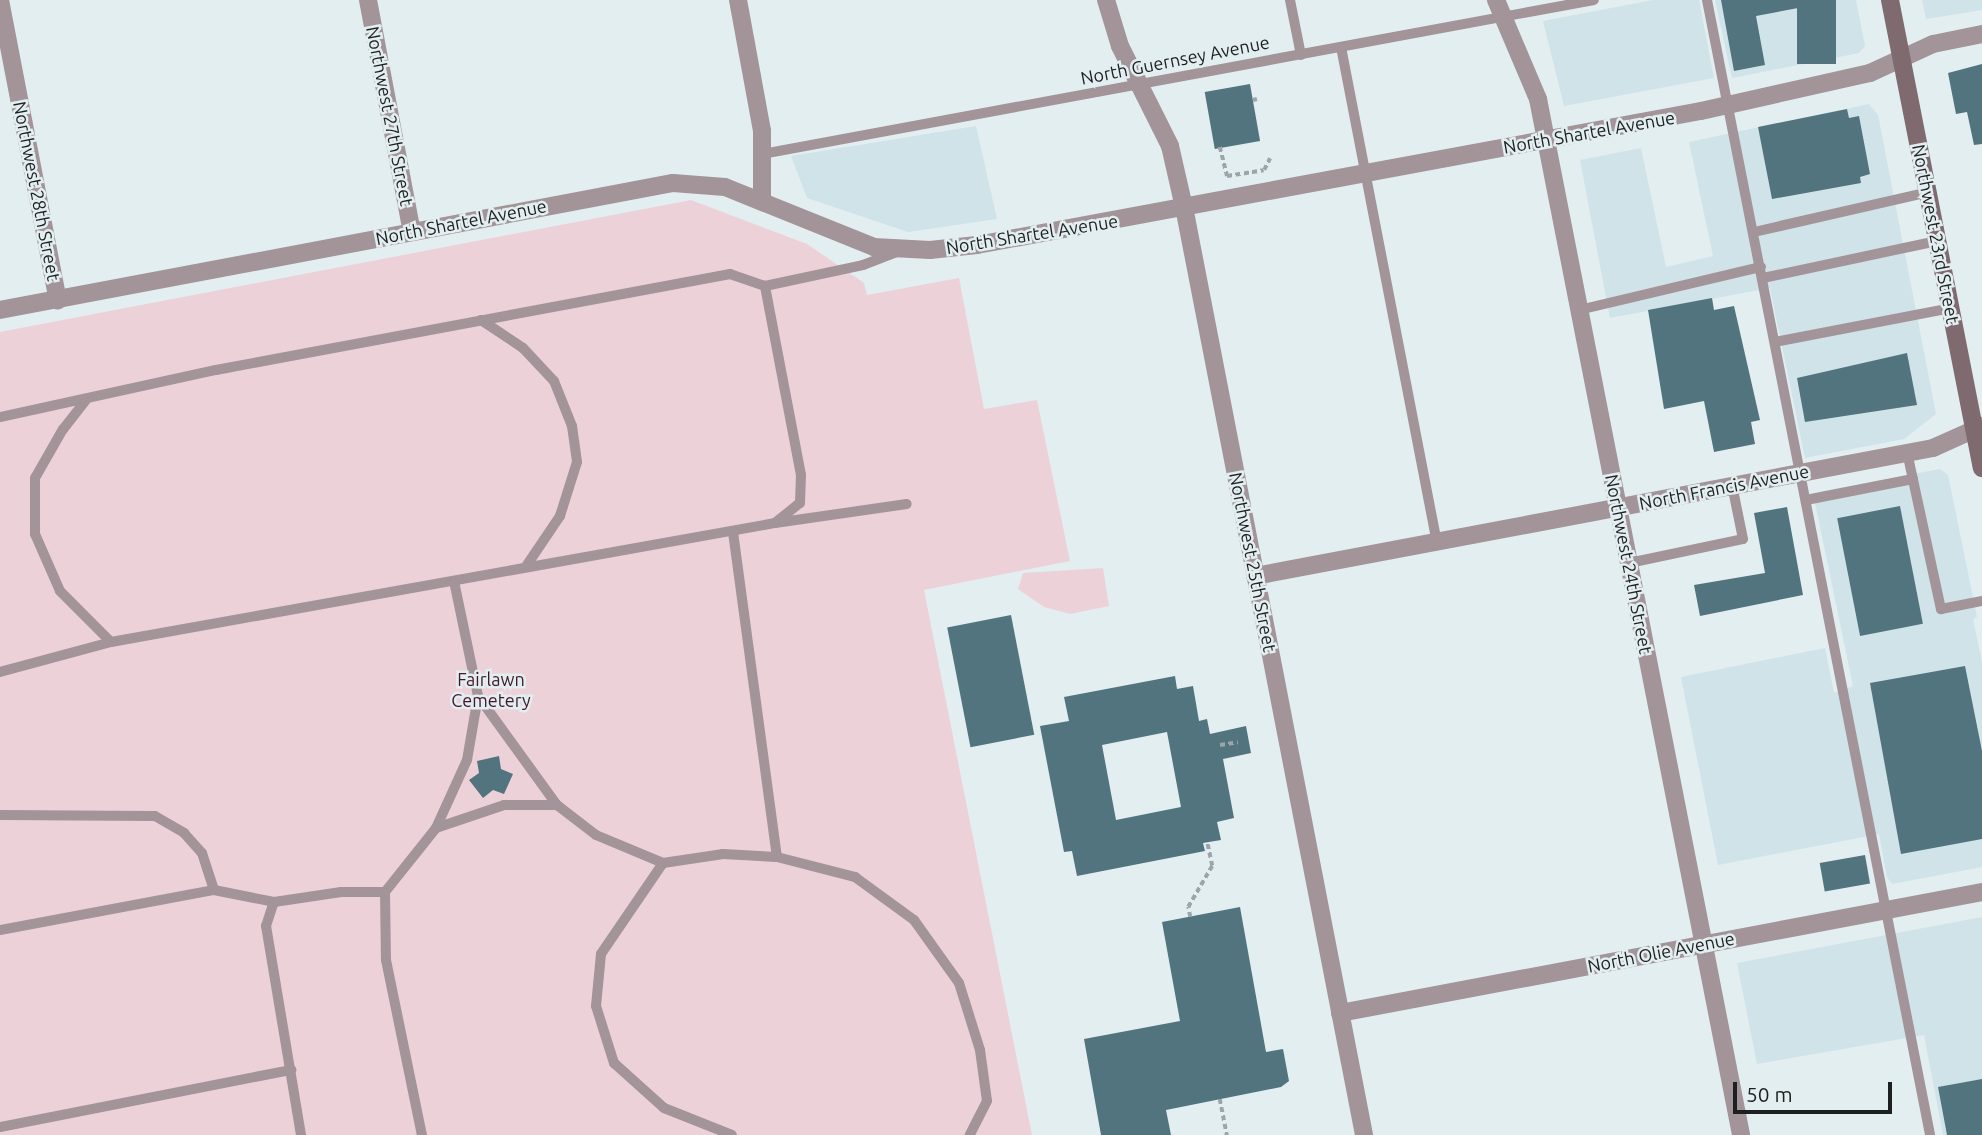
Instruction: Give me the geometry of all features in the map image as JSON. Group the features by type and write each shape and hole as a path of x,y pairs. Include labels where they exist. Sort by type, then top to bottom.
{"main road":[{"name":"Northwest 23rd Street","path":"1890,0 1937,241 1978,427 1982,468"}],"street":[{"name":"Northwest 28th Street","path":"0,0 58,299"},
{"name":"Northwest 27th Street","path":"368,0 412,232"},
{"path":"738,0 762,154 762,200"},
{"name":"Northwest 25th Street","path":"1106,0 1120,46 1170,146 1364,1135"},
{"name":"Northwest 24th Street","path":"1499,8 1531,76 1545,140 1741,1135"},
{"name":"North Shartel Avenue","path":"0,310 673,183 725,187 762,200 852,240 903,250 977,246 1729,105 1870,73 1933,44 1982,34"},
{"name":"North Francis Avenue","path":"1255,576 1933,447 1978,427"},
{"name":"North Olie Avenue","path":"1340,1013 1982,892"}],"lane":[{"path":"1290,0 1301,55"},
{"name":"North Guernsey Avenue","path":"762,154 1301,55 1499,8 1594,0"},
{"path":"1707,0 1930,1135"},
{"path":"1341,47 1437,543"},
{"path":"1754,232 1928,192"},
{"path":"1579,310 1762,272 1937,241"},
{"path":"0,417 216,370 730,274 765,286 863,265 903,250"},
{"path":"765,286 801,475 800,503 775,523"},
{"path":"1775,342 1951,308"},
{"path":"481,320 523,348 554,381 572,426 577,462 574,473 560,516 527,565"},
{"path":"86,400 63,429 35,478 35,534 60,591 111,642"},
{"path":"1907,452 1941,609 1982,601"},
{"path":"1806,500 1913,479"},
{"path":"1629,563 1743,539 1732,485"},
{"path":"0,672 111,642 454,581 527,565 775,523 907,504"},
{"path":"733,532 777,857"},
{"path":"422,1135 386,960 385,892 436,828 467,760 478,696 454,581"},
{"path":"478,696 557,805 596,835 663,863 723,855 777,857 855,877 914,920 959,983 980,1050 987,1101 970,1135"},
{"path":"436,828 504,805 557,805"},
{"path":"0,815 155,816 184,833 202,853 214,890"},
{"path":"663,863 601,954 596,1006 614,1063 664,1108 732,1135"},
{"path":"0,930 214,890 274,902 385,892"},
{"path":"274,902 266,926 301,1135"},
{"path":"0,1127 290,1070"}],"path":[{"path":"1220,147 1227,176 1264,170 1270,158"},
{"path":"1220,745 1238,742"},
{"path":"1190,917 1188,907 1212,866 1207,843"},
{"path":"1220,1099 1227,1135"}],"shaded area":[{"path":"1653,0 1699,0 1714,78 1564,106 1543,21"},
{"path":"1715,0 1856,0 1865,46 1859,53 1732,78"},
{"path":"1922,0 1982,0 1982,10 1926,19"},
{"path":"1869,104 1878,115 1936,414 1904,439 1805,458 1770,288 1610,318 1580,160 1641,148 1666,267 1713,256 1689,142"},
{"path":"976,126 997,219 908,232 807,198 791,156"},
{"path":"1940,469 1948,475 1977,617 1973,619 1982,662 1982,867 1892,884 1887,877 1879,834 1718,865 1681,677 1825,648 1834,693 1853,686 1813,493"},
{"path":"1982,917 1982,1135 1943,1135 1924,1035 1757,1064 1737,963"}],"green space":[{"name":"Fairlawn Cemetery","path":"691,200 807,244 864,283 867,295 959,278 984,409 1037,400 1070,561 924,590 1032,1135 0,1135 0,332"},
{"path":"1103,568 1109,606 1070,614 1044,607 1018,589 1023,573"}],"building":[{"path":"1721,0 1797,0 1798,8 1756,16 1765,65 1734,71"},
{"path":"1797,0 1836,0 1836,64 1797,64"},
{"path":"1982,64 1982,144 1974,145 1967,112 1956,114 1948,73"},
{"path":"1250,84 1260,141 1215,149 1205,92"},
{"path":"1847,109 1849,118 1859,116 1870,174 1860,177 1861,183 1772,199 1758,127"},
{"path":"1712,298 1714,310 1734,306 1760,420 1751,422 1755,444 1714,452 1704,401 1664,409 1648,310"},
{"path":"1907,353 1917,405 1805,422 1797,378"},
{"path":"1900,506 1923,624 1860,636 1837,518"},
{"path":"1787,507 1803,595 1700,616 1694,585 1765,573 1754,513"},
{"path":"1011,615 1034,735 970,747 947,627"},
{"path":"1965,666 1982,751 1982,839 1901,854 1870,683"},
{"path":"1175,676 1177,689 1193,686 1199,721 1207,719 1210,734 1246,726 1251,753 1223,759 1234,818 1217,822 1221,840 1203,843 1205,851 1077,876 1072,851 1064,852 1040,726 1069,721 1064,697","holes":["1167,732 1181,807 1116,820 1102,745"]},
{"path":"499,756 501,769 513,774 504,794 493,790 483,798 469,780 479,773 477,761"},
{"path":"1865,855 1870,884 1825,892 1820,863"},
{"path":"1240,907 1266,1052 1283,1049 1289,1081 1281,1087 1166,1110 1171,1135 1101,1135 1084,1039 1180,1021 1162,922"},
{"path":"1982,1079 1982,1135 1947,1135 1938,1087"}]}
